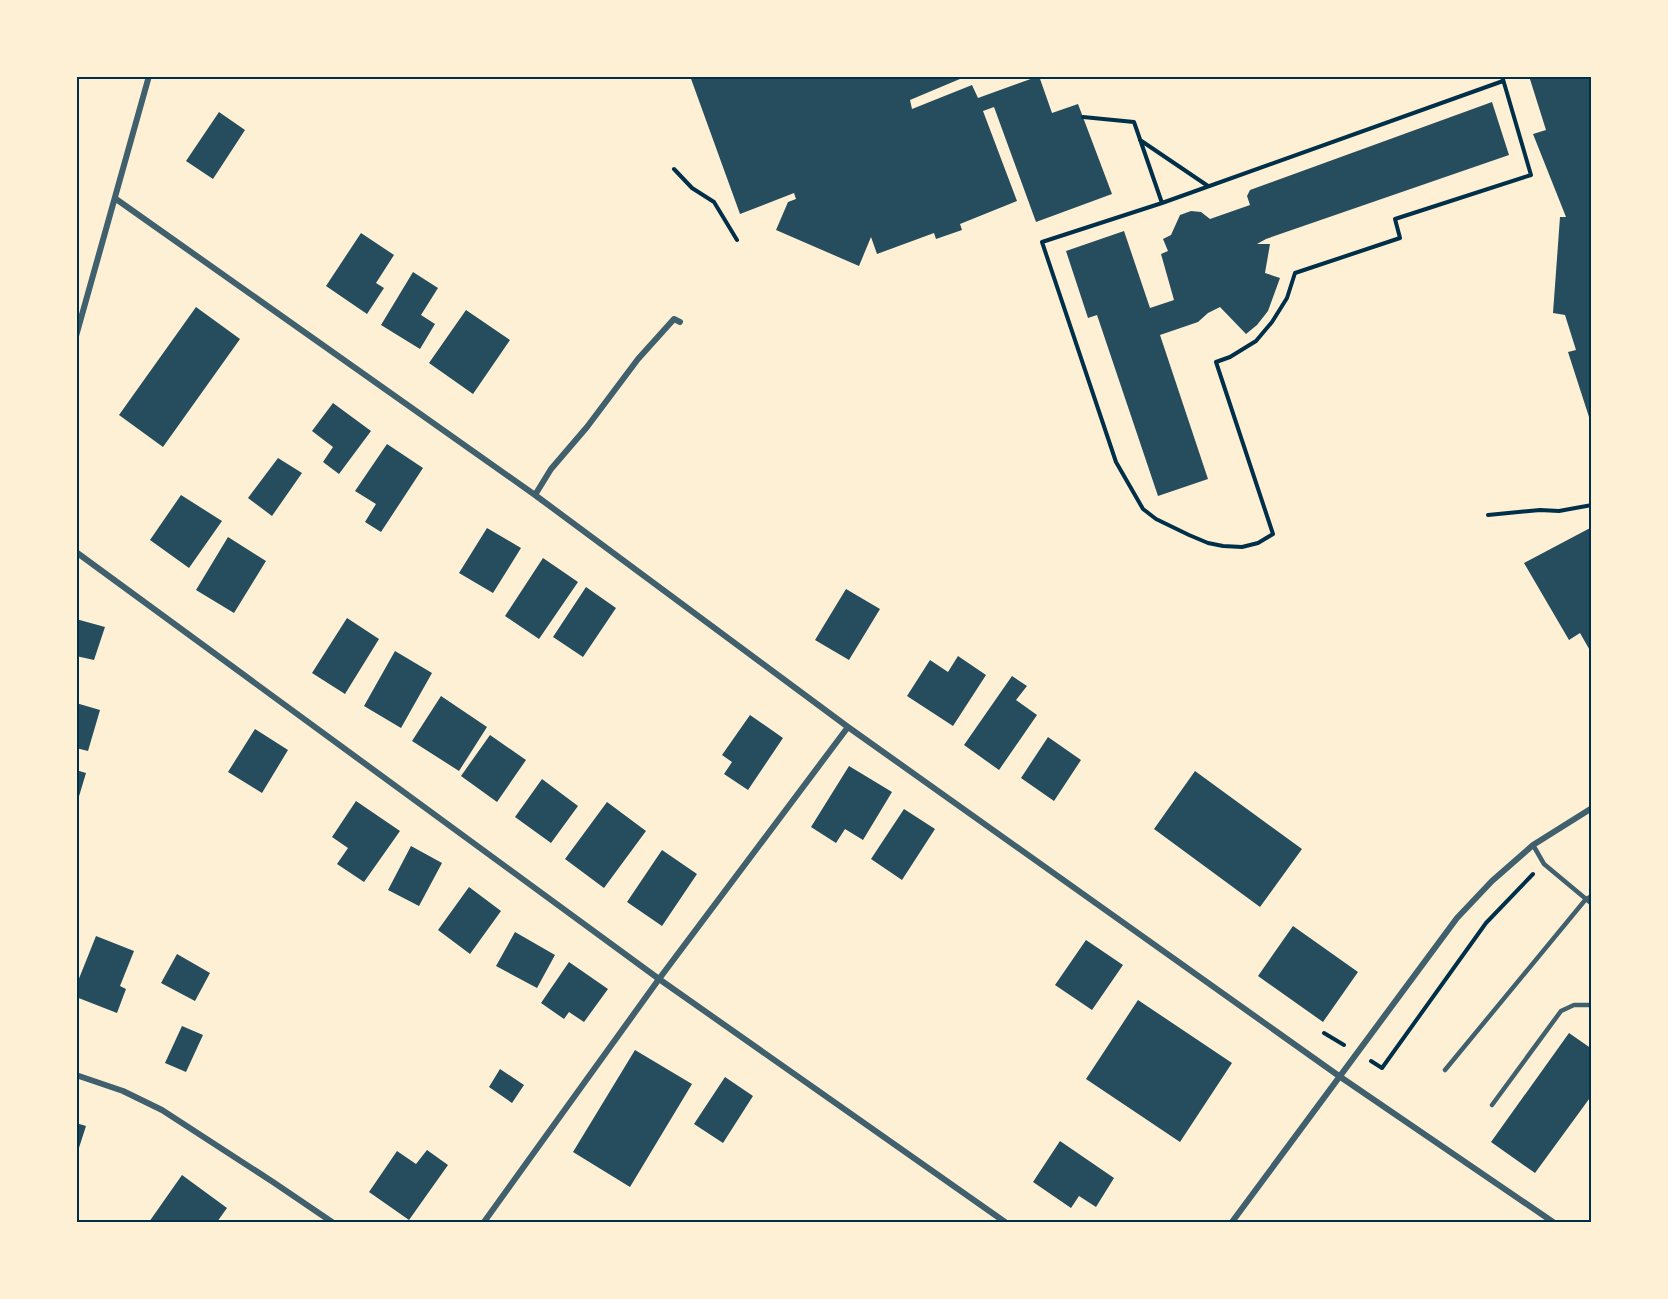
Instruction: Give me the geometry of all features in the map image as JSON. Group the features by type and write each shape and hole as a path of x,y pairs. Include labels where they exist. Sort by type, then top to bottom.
{"street":[{"path":"76,336 149,76"},
{"path":"116,199 535,495 849,727 1339,1076 1553,1222"},
{"path":"535,495 551,469 587,428 638,359 674,319 680,322"},
{"path":"76,552 659,979 1005,1222"},
{"path":"484,1222 659,979 849,727"},
{"path":"1232,1222 1457,918 1492,880 1533,845 1592,808"},
{"path":"76,1075 123,1091 162,1110 332,1222"}],"lane":[{"path":"1533,845 1544,864 1592,904"},
{"path":"1444,1070 1586,899 1592,896"},
{"path":"1492,1105 1562,1011 1574,1005 1592,1005"}],"path":[{"path":"1502,79 1531,175 1395,219 1400,238 1295,273 1287,298 1272,322 1256,341 1230,357 1216,362 1273,534 1258,543 1242,547 1223,546 1189,535 1156,519 1143,509 1116,462 1042,242 1162,203 1502,79"},
{"path":"1083,117 1134,122 1162,203"},
{"path":"1140,140 1209,186"},
{"path":"674,169 692,188 714,202 737,240"},
{"path":"1488,515 1540,510 1559,511 1592,505"},
{"path":"1324,1033 1382,1068 1486,923 1544,864"}],"building":[{"path":"690,76 967,76 910,100 912,109 972,85 978,98 1039,76 1052,113 1078,104 1112,194 1036,222 994,107 983,111 1017,201 960,224 962,230 936,239 934,233 877,254 871,237 859,266 776,230 788,202 796,199 794,193 740,214"},
{"path":"1529,76 1592,76 1592,416 1589,417 1568,352 1576,350 1565,315 1553,313 1560,217 1566,217 1533,134 1546,130"},
{"path":"1492,102 1509,155 1257,244 1270,244 1265,273 1280,278 1268,311 1246,334 1220,307 1208,313 1198,322 1160,335 1208,479 1158,496 1097,315 1088,318 1066,251 1124,231 1150,308 1174,300 1161,254 1168,251 1163,239 1171,235 1180,215 1191,211 1201,212 1210,219 1250,205 1247,196 1250,190"},
{"path":"219,112 245,130 213,179 186,161"},
{"path":"361,233 394,255 376,283 384,288 367,314 326,286"},
{"path":"413,272 438,288 421,315 435,324 420,349 381,325"},
{"path":"196,307 240,339 163,447 119,415"},
{"path":"466,310 510,340 473,394 429,363"},
{"path":"333,403 371,431 339,474 323,462 333,447 312,431"},
{"path":"387,444 423,468 381,532 365,522 376,504 355,491"},
{"path":"278,458 302,473 272,516 248,498"},
{"path":"181,495 222,521 189,568 150,540"},
{"path":"1592,527 1592,654 1580,633 1569,640 1524,563"},
{"path":"487,528 521,548 493,593 459,573"},
{"path":"228,537 266,561 234,613 196,590"},
{"path":"543,558 578,582 539,639 505,616"},
{"path":"586,587 616,608 583,657 553,637"},
{"path":"846,589 880,609 849,660 815,640"},
{"path":"347,618 379,639 345,694 312,673"},
{"path":"76,619 105,627 94,660 76,656"},
{"path":"395,651 432,673 401,728 364,706"},
{"path":"958,656 986,675 953,726 907,696 930,660 948,672"},
{"path":"1012,676 1027,686 1016,700 1037,715 999,770 964,745"},
{"path":"441,696 487,727 459,771 412,741"},
{"path":"76,703 100,710 88,751 76,748"},
{"path":"750,715 783,738 748,790 724,774 732,762 722,755"},
{"path":"255,729 288,750 262,793 228,772"},
{"path":"490,735 526,760 497,802 461,776"},
{"path":"1048,737 1081,760 1054,801 1021,778"},
{"path":"849,766 892,792 863,840 845,829 836,843 811,827"},
{"path":"76,770 86,773 77,803 76,803"},
{"path":"1195,771 1302,849 1260,907 1154,829"},
{"path":"542,779 578,806 551,843 515,817"},
{"path":"356,801 400,831 364,882 337,864 348,848 332,837"},
{"path":"607,802 646,831 604,888 565,859"},
{"path":"904,809 935,829 902,880 871,859"},
{"path":"411,846 442,863 419,906 388,890"},
{"path":"662,850 697,874 662,926 627,902"},
{"path":"469,887 501,911 470,954 438,930"},
{"path":"1293,926 1358,972 1323,1022 1258,976"},
{"path":"515,932 555,955 537,988 496,966"},
{"path":"96,936 134,951 120,986 126,989 117,1013 76,997 76,986"},
{"path":"1086,940 1123,965 1092,1010 1055,985"},
{"path":"177,954 210,973 195,1001 161,983"},
{"path":"569,962 608,989 584,1022 569,1012 564,1019 541,1003"},
{"path":"1138,1000 1232,1063 1180,1142 1086,1079"},
{"path":"182,1026 203,1035 186,1072 165,1063"},
{"path":"1569,1033 1592,1049 1592,1095 1535,1173 1491,1142"},
{"path":"635,1050 692,1084 630,1187 573,1152"},
{"path":"500,1069 524,1085 512,1103 489,1087"},
{"path":"725,1077 753,1096 723,1143 694,1124"},
{"path":"76,1123 86,1126 77,1154 76,1154"},
{"path":"1060,1141 1114,1178 1096,1207 1079,1196 1071,1208 1033,1182"},
{"path":"427,1150 448,1165 409,1220 369,1192 397,1151 416,1164"},
{"path":"182,1175 227,1208 217,1222 149,1222"}]}
